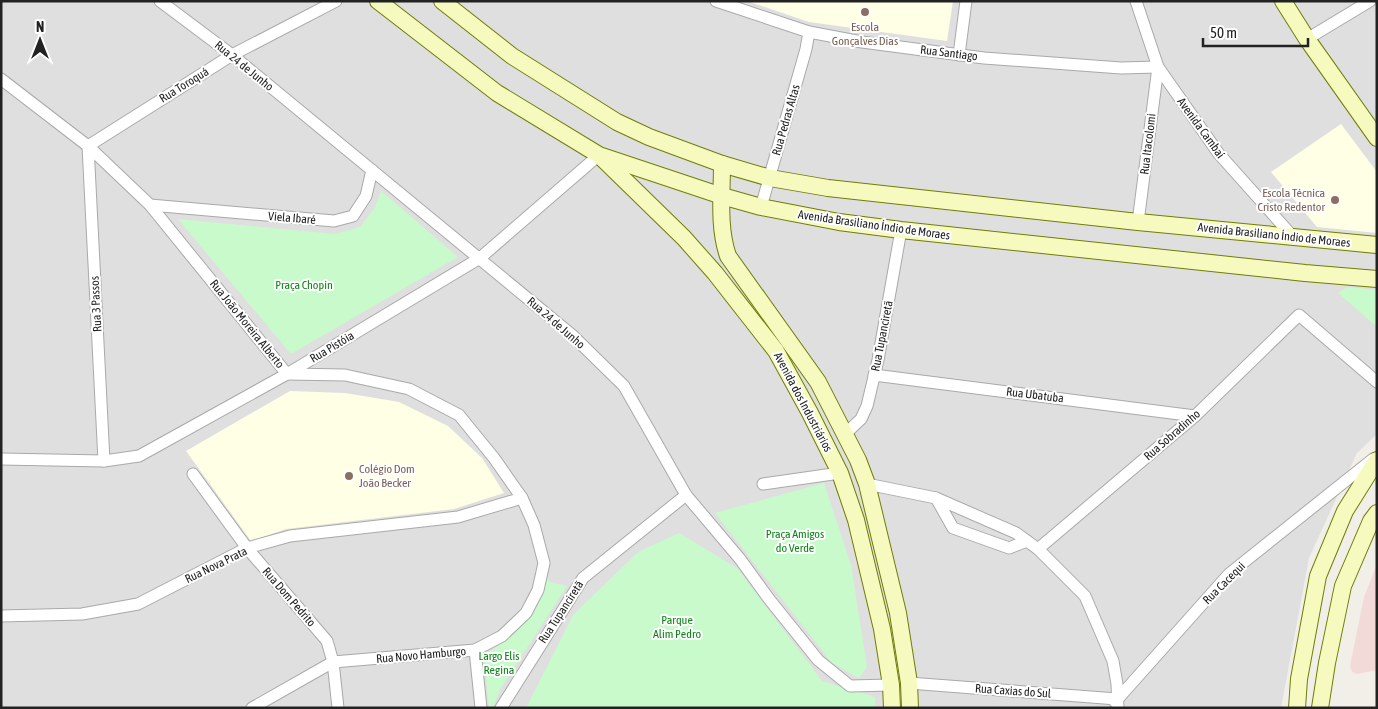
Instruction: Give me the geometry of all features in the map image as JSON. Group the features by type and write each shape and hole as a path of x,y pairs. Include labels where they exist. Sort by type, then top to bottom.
{"main road":[{"name":"Avenida Brasiliano Índio de Moraes","path":"378,1 497,93 599,155 761,207 839,222 901,230 1377,279"},
{"name":"Avenida Brasiliano Índio de Moraes","path":"442,1 512,56 616,122 649,137 722,164 770,178 828,188 1138,222 1377,245"},
{"path":"1283,1 1307,39 1377,138"},
{"name":"Avenida dos Industriários","path":"599,155 684,238 715,273 776,351 825,442 840,473 856,520 882,629 891,685 892,708"},
{"name":"Avenida dos Industriários","path":"722,164 722,231 728,256 818,382 858,460 867,484 898,613 909,683 910,708"},
{"path":"825,442 845,434"},
{"path":"1297,708 1299,679 1318,576 1345,511 1377,460"},
{"path":"1320,708 1343,586 1371,521 1377,513"},
{"path":"886,650 903,647"}],"street":[{"name":"Rua 24 de Junho","path":"160,1 232,55 572,335 624,386 686,495 740,559 818,660 850,686 891,685"},
{"name":"Rua Toroquá","path":"88,146 232,55 336,1"},
{"name":"Rua Santiago","path":"716,1 809,32 862,42 959,55 1120,68 1158,67"},
{"path":"959,55 966,1"},
{"name":"Avenida Cambaí","path":"1136,1 1158,67 1219,154 1294,238"},
{"path":"1307,39 1370,1"},
{"name":"Rua Pedras Altas","path":"761,207 806,49 809,32"},
{"name":"Rua Itacolomi","path":"1138,222 1158,67"},
{"name":"Rua João Moreira Alberto","path":"1,79 88,146 150,205 287,374 345,375 409,389 459,415 494,458 522,498"},
{"name":"Rua 3 Passos","path":"88,146 104,461"},
{"name":"Rua Pistóia","path":"1,459 104,461 139,456 287,374 480,258 599,155"},
{"name":"Viela Ibaré","path":"150,205 334,221 353,216 366,196 372,170"},
{"path":"167,226 179,208"},
{"name":"Rua Tupanciretã","path":"845,434 861,419 867,406 878,360 901,230"},
{"name":"Rua Sobradinho","path":"1038,549 1195,416 1299,315 1377,382"},
{"name":"Rua Ubatuba","path":"874,375 1195,416"},
{"name":"Rua Cacequi","path":"1115,705 1229,574 1377,456"},
{"path":"763,484 840,473"},
{"name":"Rua Dom Pedrito","path":"193,474 247,548 327,641 333,662 338,708"},
{"path":"867,484 936,498 1016,534 1038,549 1085,596 1113,661 1116,678 1115,705"},
{"name":"Rua Tupanciretã","path":"501,708 582,578 686,495"},
{"name":"Rua Nova Prata","path":"1,616 82,614 138,604 247,548 290,536 458,517 522,498"},
{"name":"Rua Novo Hamburgo","path":"252,708 333,662 475,650 502,636 526,613 538,590 544,564 534,525 522,498"},
{"path":"936,498 953,528 1009,548 1027,541"},
{"path":"475,650 481,708"},
{"name":"Rua Caxias do Sul","path":"909,683 1115,705"}],"shaded area":[{"path":"1,1 1377,1 1377,434 1357,453 1309,558 1281,708 1,708"},
{"name":"Escola Gonçalves Dias","path":"747,1 953,1 947,41 809,22"},
{"name":"Escola Técnica Cristo Redentor","path":"1341,124 1377,172 1377,233 1317,227 1271,172"},
{"name":"Colégio Dom João Becker","path":"290,391 345,393 399,402 448,426 482,458 504,493 454,509 286,529 251,541 186,451"},
{"path":"1377,564 1377,670 1357,674 1352,672 1350,666 1364,597"}],"green space":[{"name":"Praça Chopin","path":"381,191 458,257 291,354 178,219 335,234 360,227 375,207"},
{"path":"1347,287 1377,290 1377,327 1338,293"},
{"name":"Praça Amigos do Verde","path":"824,483 851,565 867,667 859,678 832,663 715,513"},
{"name":"Parque Alim Pedro","path":"679,533 737,568 822,681 875,697 875,708 526,708 573,615 638,552"},
{"name":"Largo Elis Regina","path":"546,576 550,582 567,586 499,691 493,708 489,708 484,655 506,640 533,613 539,602"}],"place":[{"name":"Escola Gonçalves Dias","path":"865,12"},
{"name":"Escola Técnica Cristo Redentor","path":"1335,200"},
{"name":"Colégio Dom João Becker","path":"349,476"}]}
